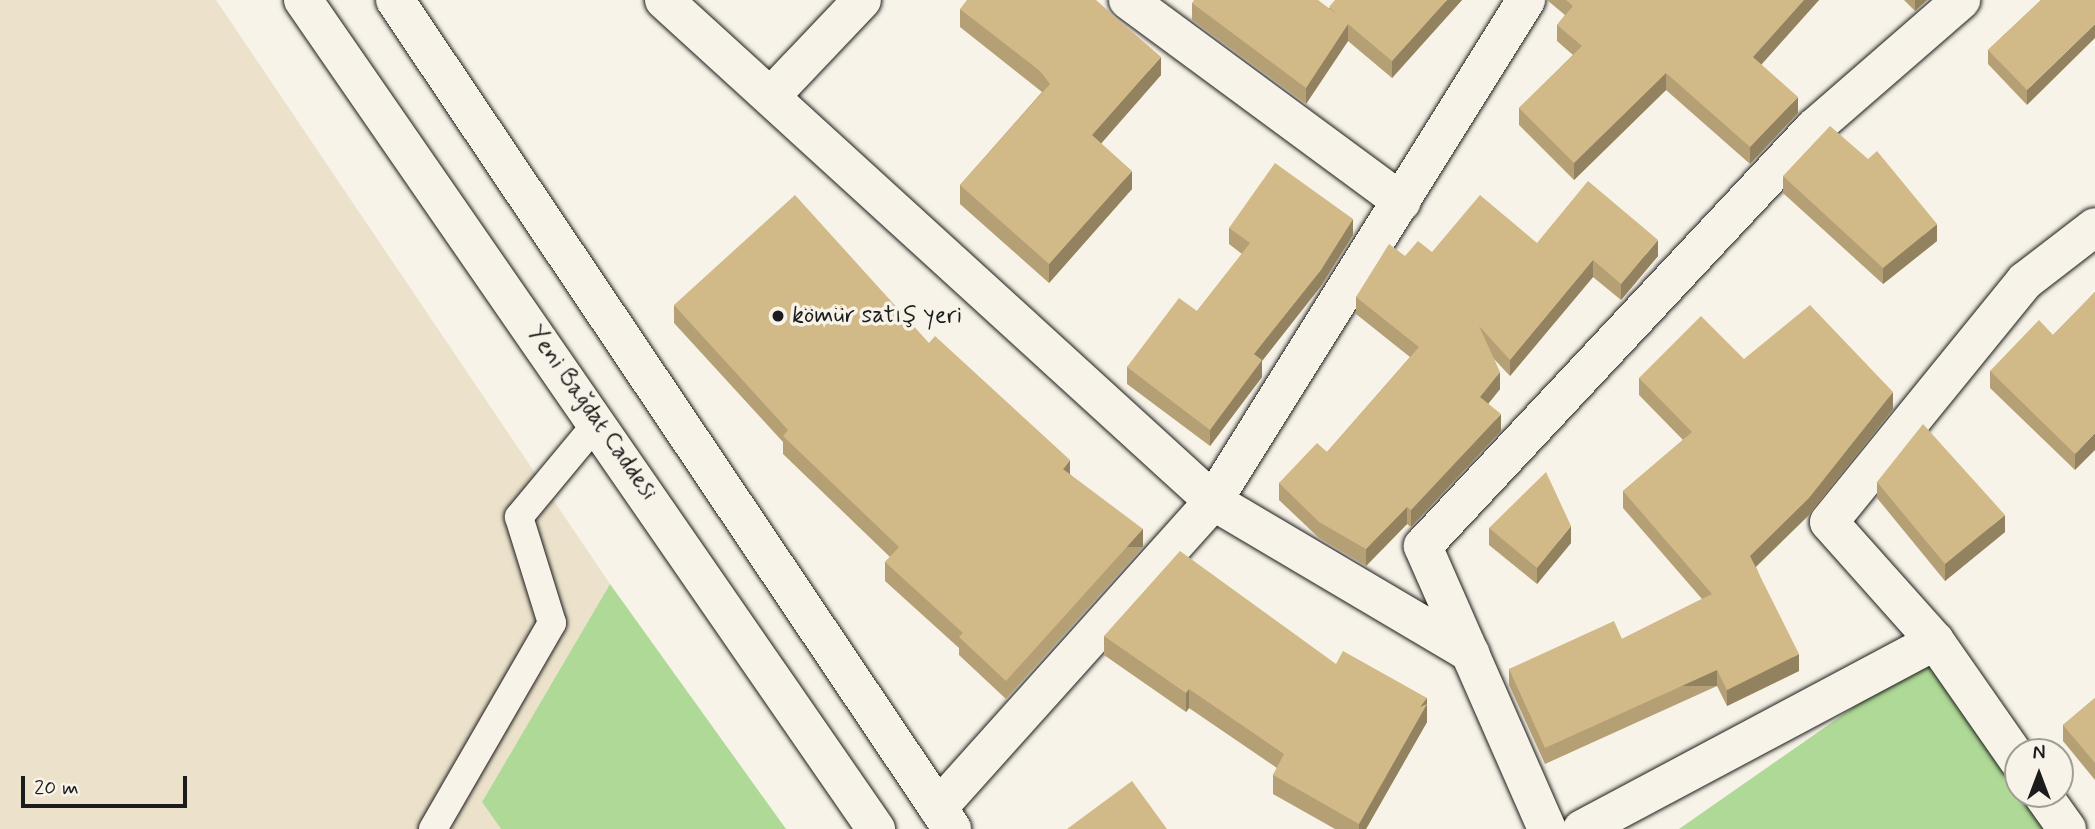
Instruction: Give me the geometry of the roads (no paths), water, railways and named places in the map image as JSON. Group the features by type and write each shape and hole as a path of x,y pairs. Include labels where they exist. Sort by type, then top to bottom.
{"street":[{"name":"Yeni Bağdat Caddesi","path":"303,0 598,422 876,829"},
{"path":"395,0 945,819 1213,501 1526,0"},
{"path":"664,0 1213,501 1469,653"},
{"path":"771,96 862,0"},
{"path":"1128,0 1402,202"},
{"path":"1547,829 1423,546 1814,128 1961,0"},
{"path":"2004,740 1935,641 1829,522 2025,281 2095,227"},
{"path":"1582,829 1935,641"},
{"path":"2052,808 2067,829"}],"lane":[{"path":"433,829 552,623 519,517 598,422"}],"place":[{"name":"kömür satış yeri","path":"778,316"}]}
